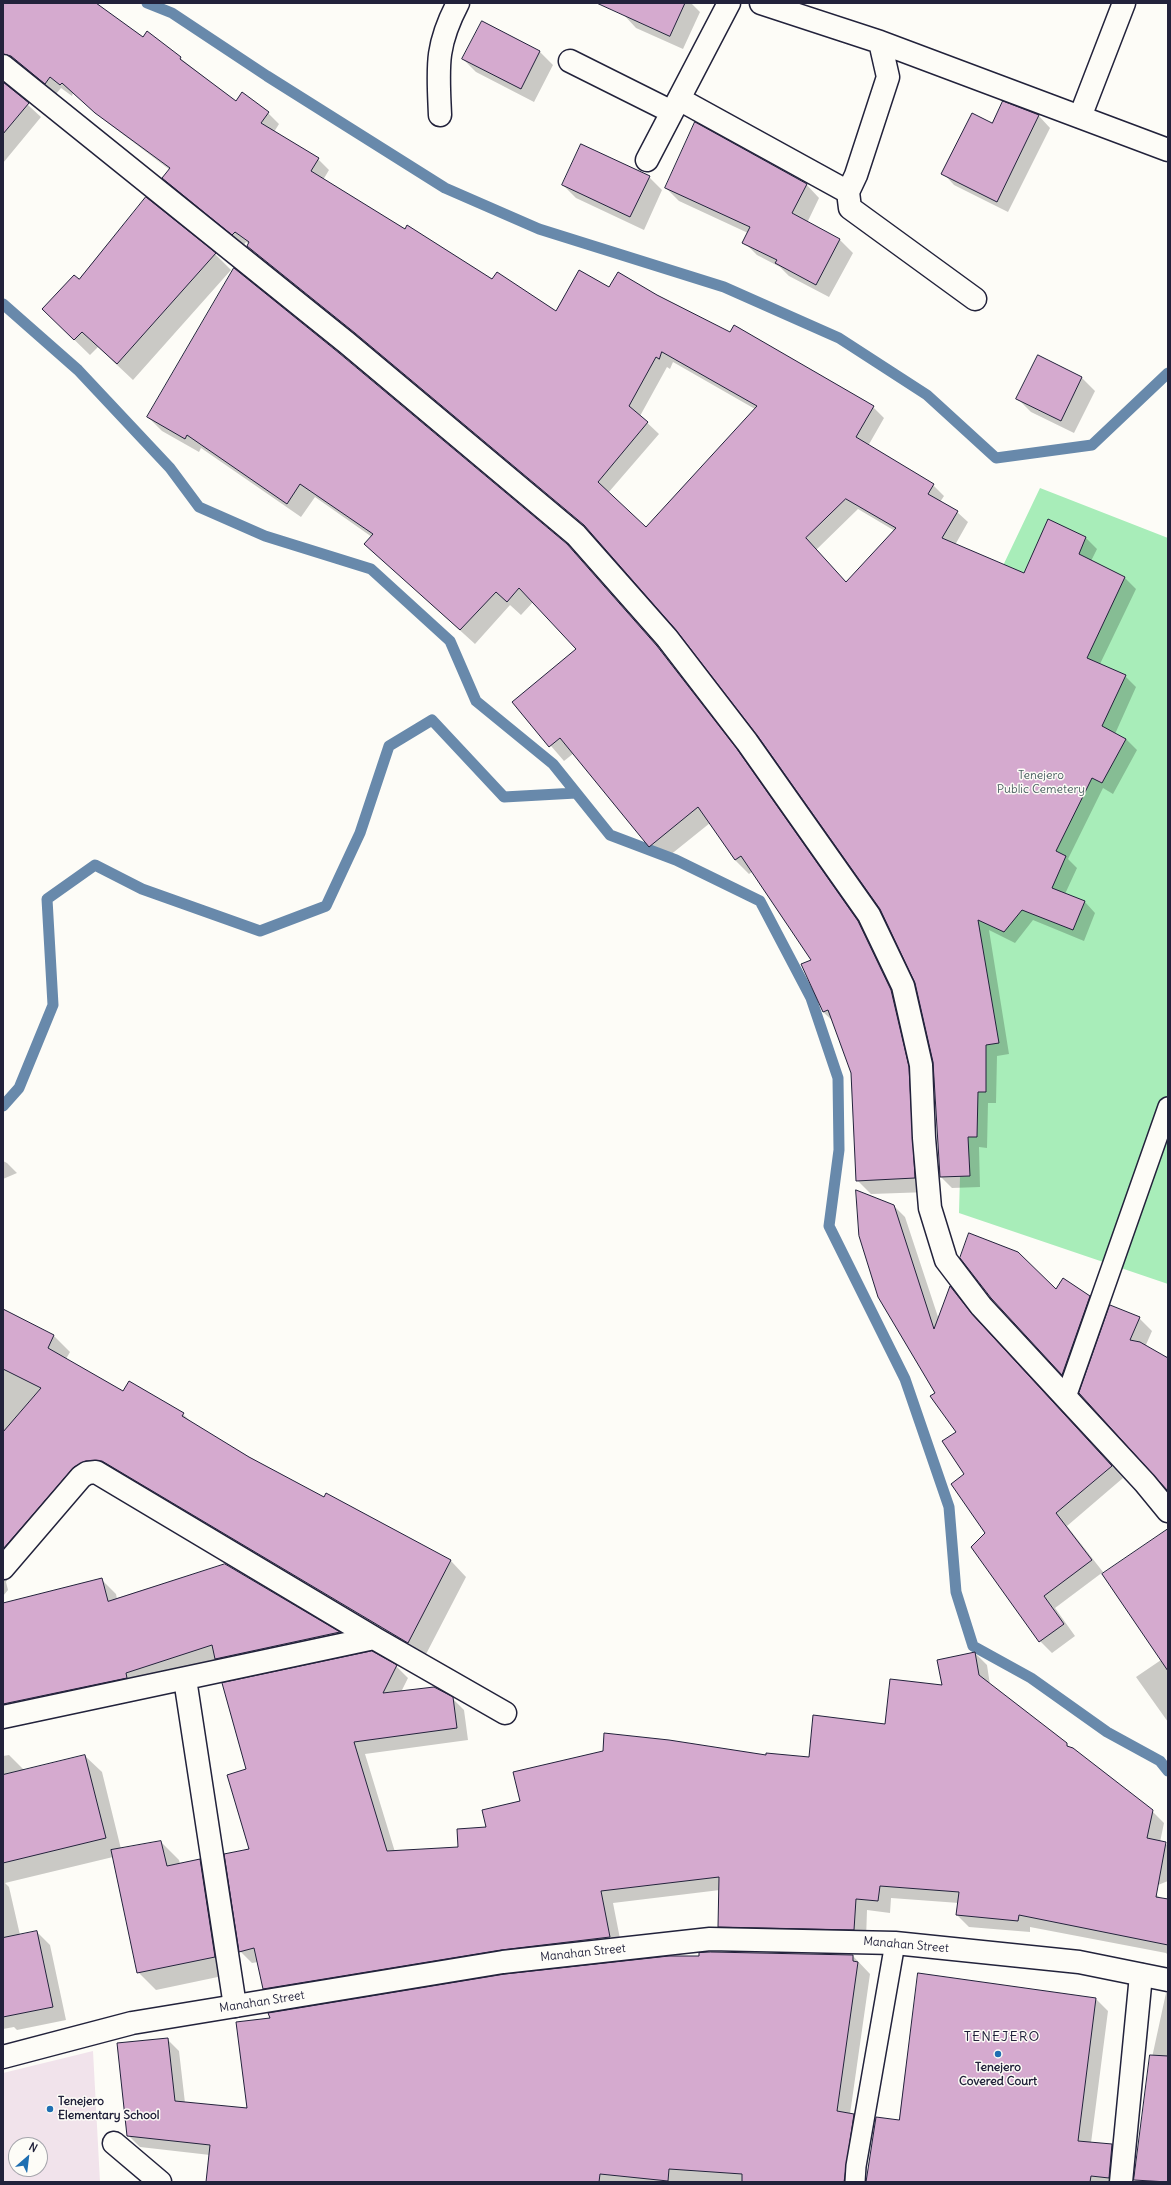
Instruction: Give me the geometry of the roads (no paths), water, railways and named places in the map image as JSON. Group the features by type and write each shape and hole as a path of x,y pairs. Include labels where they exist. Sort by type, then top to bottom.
{"street":[{"path":"440,115 437,63 441,40 458,3"},
{"path":"647,160 729,3"},
{"path":"761,3 880,42 1168,150"},
{"path":"1080,117 1124,3"},
{"path":"880,42 888,77 856,175 848,192 850,208 975,299"},
{"path":"570,61 675,105 848,192"},
{"path":"3,66 347,343 576,535 667,638 747,742 868,915 903,986 921,1065 924,1138 930,1208 946,1260 981,1306 1146,1483 1168,1511"},
{"path":"3,1568 81,1477 87,1473 96,1472 374,1638 505,1712"},
{"path":"3,1717 374,1638"},
{"path":"184,1679 234,2006"},
{"name":"Manahan Street","path":"3,2057 132,2023 503,1962 710,1939 895,1943 1079,1962 1168,1980"},
{"path":"1121,2182 1141,1975"},
{"path":"114,2143 160,2182"}],"lane":[{"path":"1066,1397 1168,1107"},
{"path":"855,2182 856,2166 895,1943"}],"waterway":[{"path":"147,3 172,13 267,76 445,188 539,229 724,287 839,338 927,395 996,458 1092,445 1168,373"},
{"path":"3,304 78,370 170,468 199,507 265,536 371,569 450,641 476,701 553,764 610,835 676,860 760,901 811,998 838,1078 839,1150 829,1226 905,1379 949,1507 956,1592 973,1646 1031,1678 1107,1732 1160,1761 1168,1771"},
{"path":"3,1106 19,1088 53,1005 47,899 95,865 142,889 260,931 326,906 360,833 389,746 432,720 504,797 576,793"}],"place":[{"name":"Tenejero Covered Court","path":"998,2054"},
{"name":"Tenejero Elementary School","path":"50,2109"}],"district":[{"name":"TENEJERO","path":"1002,2037"}],"park label":[{"name":"Tenejero Public Cemetery","path":"1041,783"}]}
